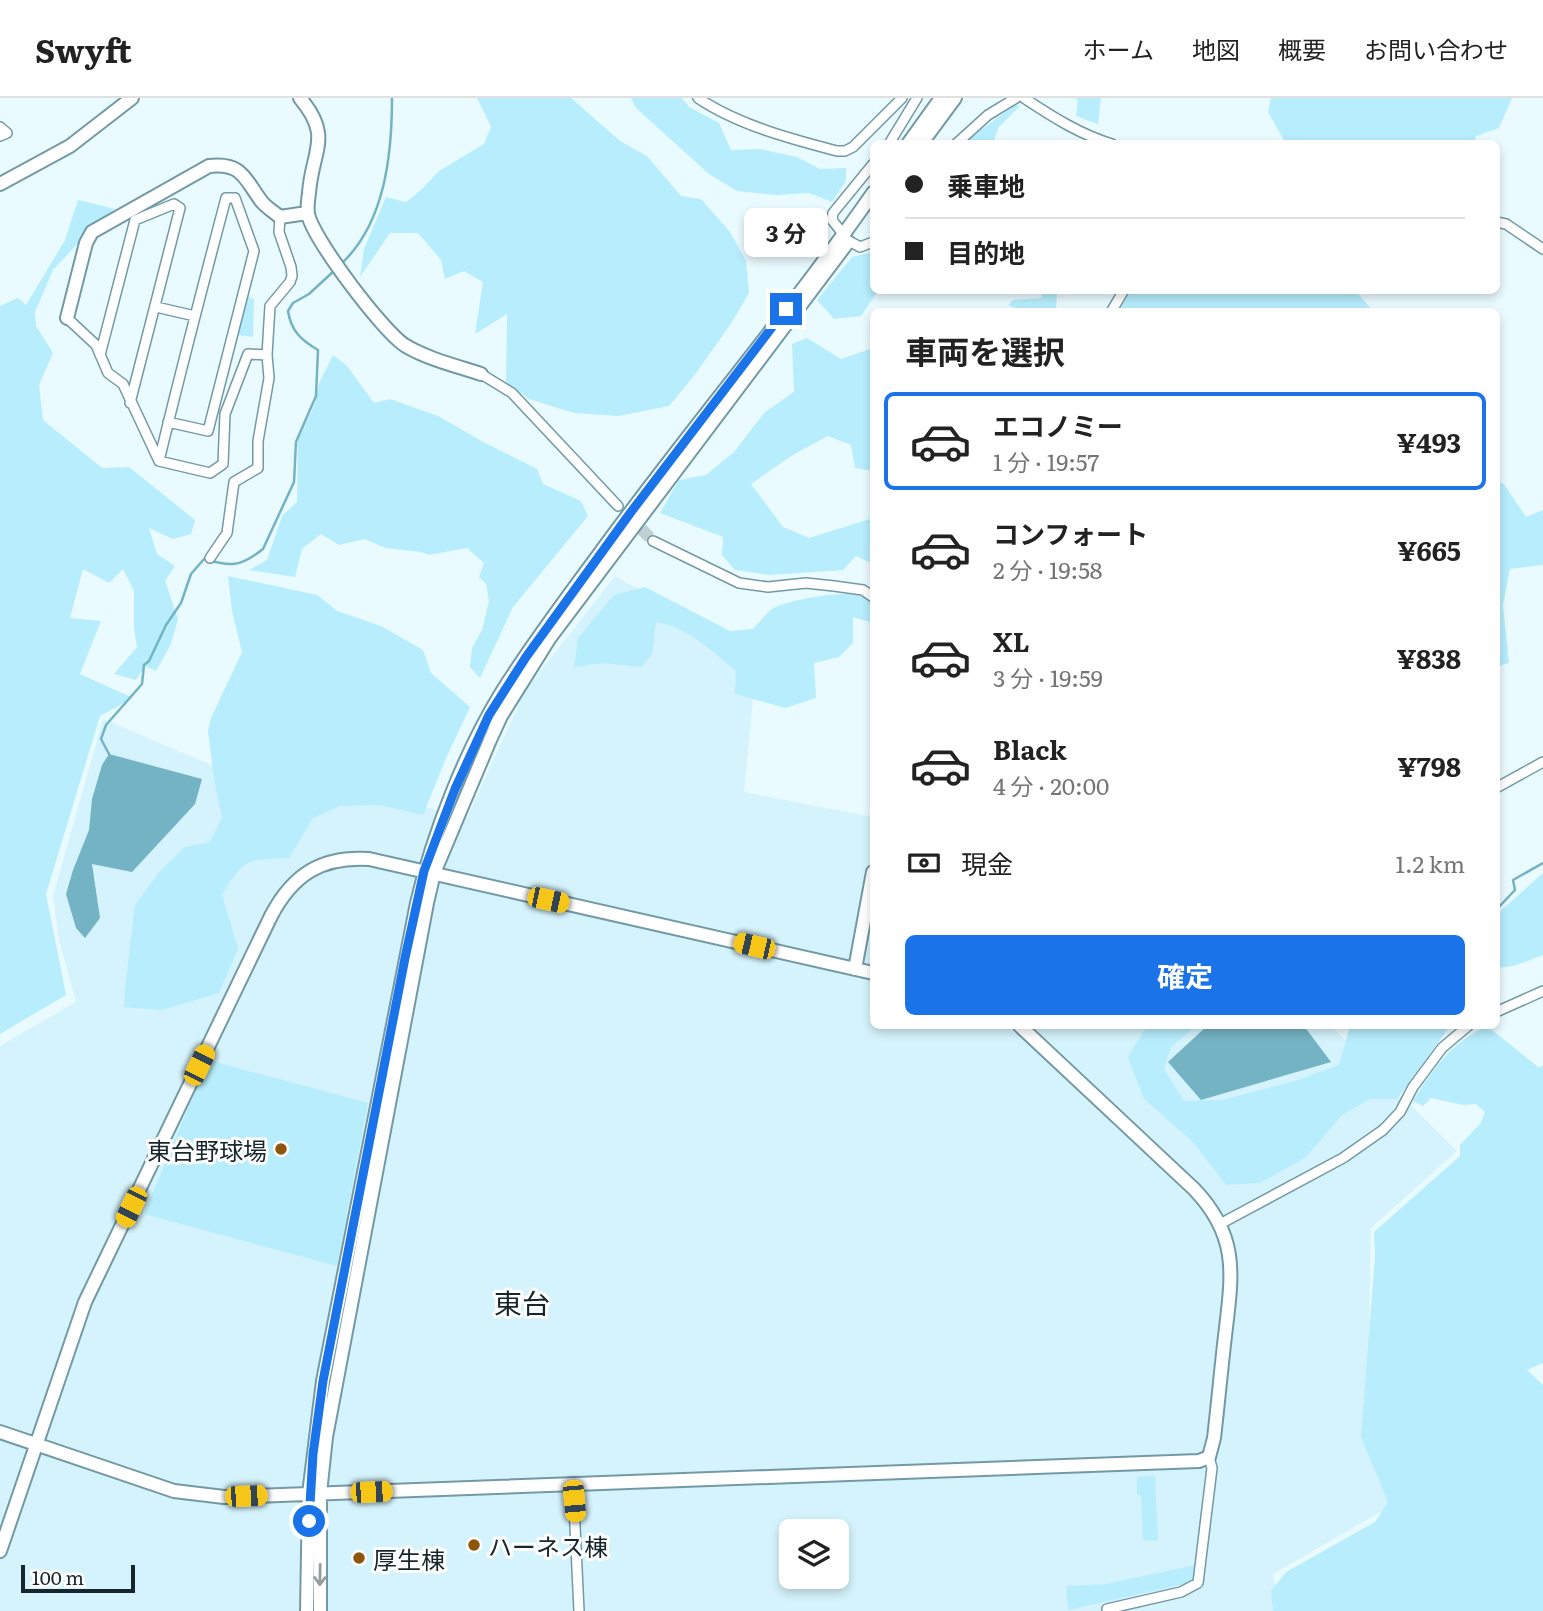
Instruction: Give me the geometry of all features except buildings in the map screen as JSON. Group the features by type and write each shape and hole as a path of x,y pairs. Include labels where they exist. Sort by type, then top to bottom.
{"street":[{"path":"0,184 69,146 132,98"},
{"path":"300,98 318,127 319,141 309,188 307,213 316,234 374,315 394,337 408,347 481,374 513,393 618,506"},
{"path":"698,98 722,112 837,151 845,151 853,146 902,98"},
{"path":"891,140 917,98"},
{"path":"911,140 938,106 956,98"},
{"path":"960,140 988,115 1016,98"},
{"path":"1024,98 1049,114 1102,140"},
{"path":"924,140 938,106"},
{"path":"0,127 6,132 0,136"},
{"path":"267,355 248,354 225,414 223,464 207,473 159,461 123,384 108,373 96,345 67,318 86,243 92,232 209,166 225,165 238,170 248,179 261,201 280,217 307,213"},
{"path":"870,168 833,214 832,220 846,238 860,247 870,243"},
{"path":"159,461 168,422 195,316 226,198 235,198 254,251 208,431 168,422"},
{"path":"846,238 870,198"},
{"path":"100,355 135,220 174,205 180,208 130,403"},
{"path":"307,1611 323,1381 429,872 461,776 502,692 631,512 846,238 870,211"},
{"path":"210,558 227,533 234,482 258,468 258,441 269,378 267,355 270,306 292,276 279,232 280,217"},
{"path":"1500,223 1543,249"},
{"path":"156,307 195,316"},
{"path":"653,541 739,583 768,587 806,583 863,590 870,595"},
{"path":"1500,786 1543,762"},
{"path":"0,1551 85,1302 281,897 302,876 341,859 369,859 870,972"},
{"path":"855,968 870,888"},
{"path":"1500,1010 1543,991"},
{"path":"1024,1029 1194,1189 1220,1224 1229,1248 1231,1285 1214,1438 1209,1457 1212,1468 1198,1583 1181,1592 1107,1609"},
{"path":"1220,1224 1343,1158 1382,1130 1400,1112 1413,1087 1442,1048 1464,1029"},
{"path":"0,1432 174,1491 224,1497 1199,1461 1209,1457"},
{"path":"573,1484 579,1611"},
{"path":"315,1494 320,1611"}],"shaded area":[{"path":"477,98 571,98 620,141 647,156 681,196 701,199 730,232 746,261 749,293 694,376 669,406 618,416 574,413 529,399 506,382 507,314 475,334 483,282 464,271 445,279 441,260 418,233 390,233 360,277 364,249 386,197 406,202 439,171 484,144 491,127"},
{"path":"631,98 682,98 689,107 719,123 731,150 760,149 797,157 820,169 846,168 846,181 832,202 809,193 778,195 737,191 709,174 636,108"},
{"path":"1075,98 1101,98 1098,124 1076,116 1078,100"},
{"path":"1271,98 1512,98 1499,128 1476,136 1475,140 1284,140 1268,112"},
{"path":"1016,104 1020,106 999,127 994,140 967,140"},
{"path":"78,200 115,209 53,270 35,312 36,326 53,353 39,385 43,420 102,468 129,467 195,520 191,534 173,539 149,528 157,554 175,566 165,581 178,619 171,644 156,671 145,666 136,680 114,674 137,647 134,591 123,569 109,583 83,569 70,618 101,621 80,674 133,698 100,716 46,894 66,995 0,1034 0,306 18,298 26,305 65,240"},
{"path":"870,253 870,294 876,294 861,316 834,319 817,300 852,257"},
{"path":"1041,294 1057,294 1056,308 1016,308 1008,305 1013,300 1042,298"},
{"path":"1129,294 1359,294 1370,308 1121,308"},
{"path":"246,296 254,299 253,337 237,335"},
{"path":"807,338 841,359 870,349 870,470 855,468 851,445 828,436 791,456 751,484 783,527 809,538 870,519 870,563 856,556 843,570 769,575 735,570 722,555 723,537 660,513 679,480 706,475 734,452 765,412 794,392 792,344"},
{"path":"333,355 347,366 374,403 390,399 438,416 537,469 543,484 581,501 588,516 513,607 480,678 470,667 472,648 482,630 489,601 486,584 479,577 484,563 467,548 429,555 386,548 364,539 339,545 321,534 302,549 295,577 249,570 267,560 282,516 297,502 298,441 315,404 319,383"},
{"path":"1500,482 1526,517 1543,510 1543,565 1510,569 1503,605 1509,663 1500,666"},
{"path":"228,576 317,595 337,611 381,626 423,650 431,673 470,707 423,815 380,805 340,806 313,818 289,858 256,860 242,867 222,895 238,949 219,993 162,1010 124,1007 135,905 159,872 185,847 210,842 222,818 208,731 211,718 242,652 232,611"},
{"path":"615,576 757,657 744,792 870,816 870,1029 1334,1029 1457,1151 1371,1228 1367,1448 1394,1504 1273,1574 1280,1611 0,1611 0,1046 76,1002 59,940 53,896 103,719 289,798 380,795 467,818 525,691"},
{"path":"645,587 730,631 753,629 769,611 780,605 807,598 854,594 870,598 870,622 853,617 853,643 839,657 814,663 816,698 785,708 735,694 736,671 689,634 656,622 652,654 641,667 603,663 574,667 578,638 614,595"},
{"path":"109,754 202,779 195,804 132,872 92,864 100,918 85,938 76,928 66,894 89,830 92,799 102,765"},
{"path":"1543,873 1543,955 1514,966 1500,968 1500,911"},
{"path":"1145,1029 1192,1029 1171,1047 1164,1069 1184,1101 1222,1100 1295,1081 1339,1065 1349,1029 1448,1029 1397,1099 1370,1099 1342,1115 1305,1158 1260,1183 1226,1185 1193,1142 1144,1099 1128,1057"},
{"path":"1204,1029 1306,1029 1331,1062 1201,1100 1168,1062"},
{"path":"1482,1029 1491,1029 1538,1067 1543,1066 1543,1363 1527,1370 1543,1385 1543,1611 1273,1611 1271,1591 1286,1572 1375,1522 1388,1502 1361,1437 1375,1256 1374,1232 1460,1156 1460,1145 1480,1124 1485,1112 1476,1104 1463,1105 1431,1098 1423,1106 1413,1101 1453,1048"},
{"path":"208,1060 368,1103 337,1266 144,1214"},
{"path":"1155,1476 1158,1541 1143,1540 1141,1496 1137,1495 1137,1477"},
{"path":"1195,1565 1193,1582 1068,1610 1066,1586 1106,1584"}],"waterway":[{"path":"340,265 367,230 383,188 390,142 392,98"},
{"path":"109,754 101,739 106,725 142,684 144,665 149,661 166,625 181,603 191,574 204,559 235,564 263,549 294,482 296,442 316,396 318,350 298,334 288,311 293,303 309,294 335,270"},
{"path":"1500,906 1515,890 1513,880 1543,863"}],"tunnel":[{"path":"629,516 653,541"}],"place":[{"name":"東台野球場","path":"281,1149"},
{"name":"ハーネス棟","path":"474,1545"},
{"name":"厚生棟","path":"359,1558"}],"district":[{"name":"東台","path":"522,1302"}],"route":[{"path":"309,1521 309,1494 323,1381 405,958 424,871 455,789 489,715 526,657 631,512 786,309"}]}
